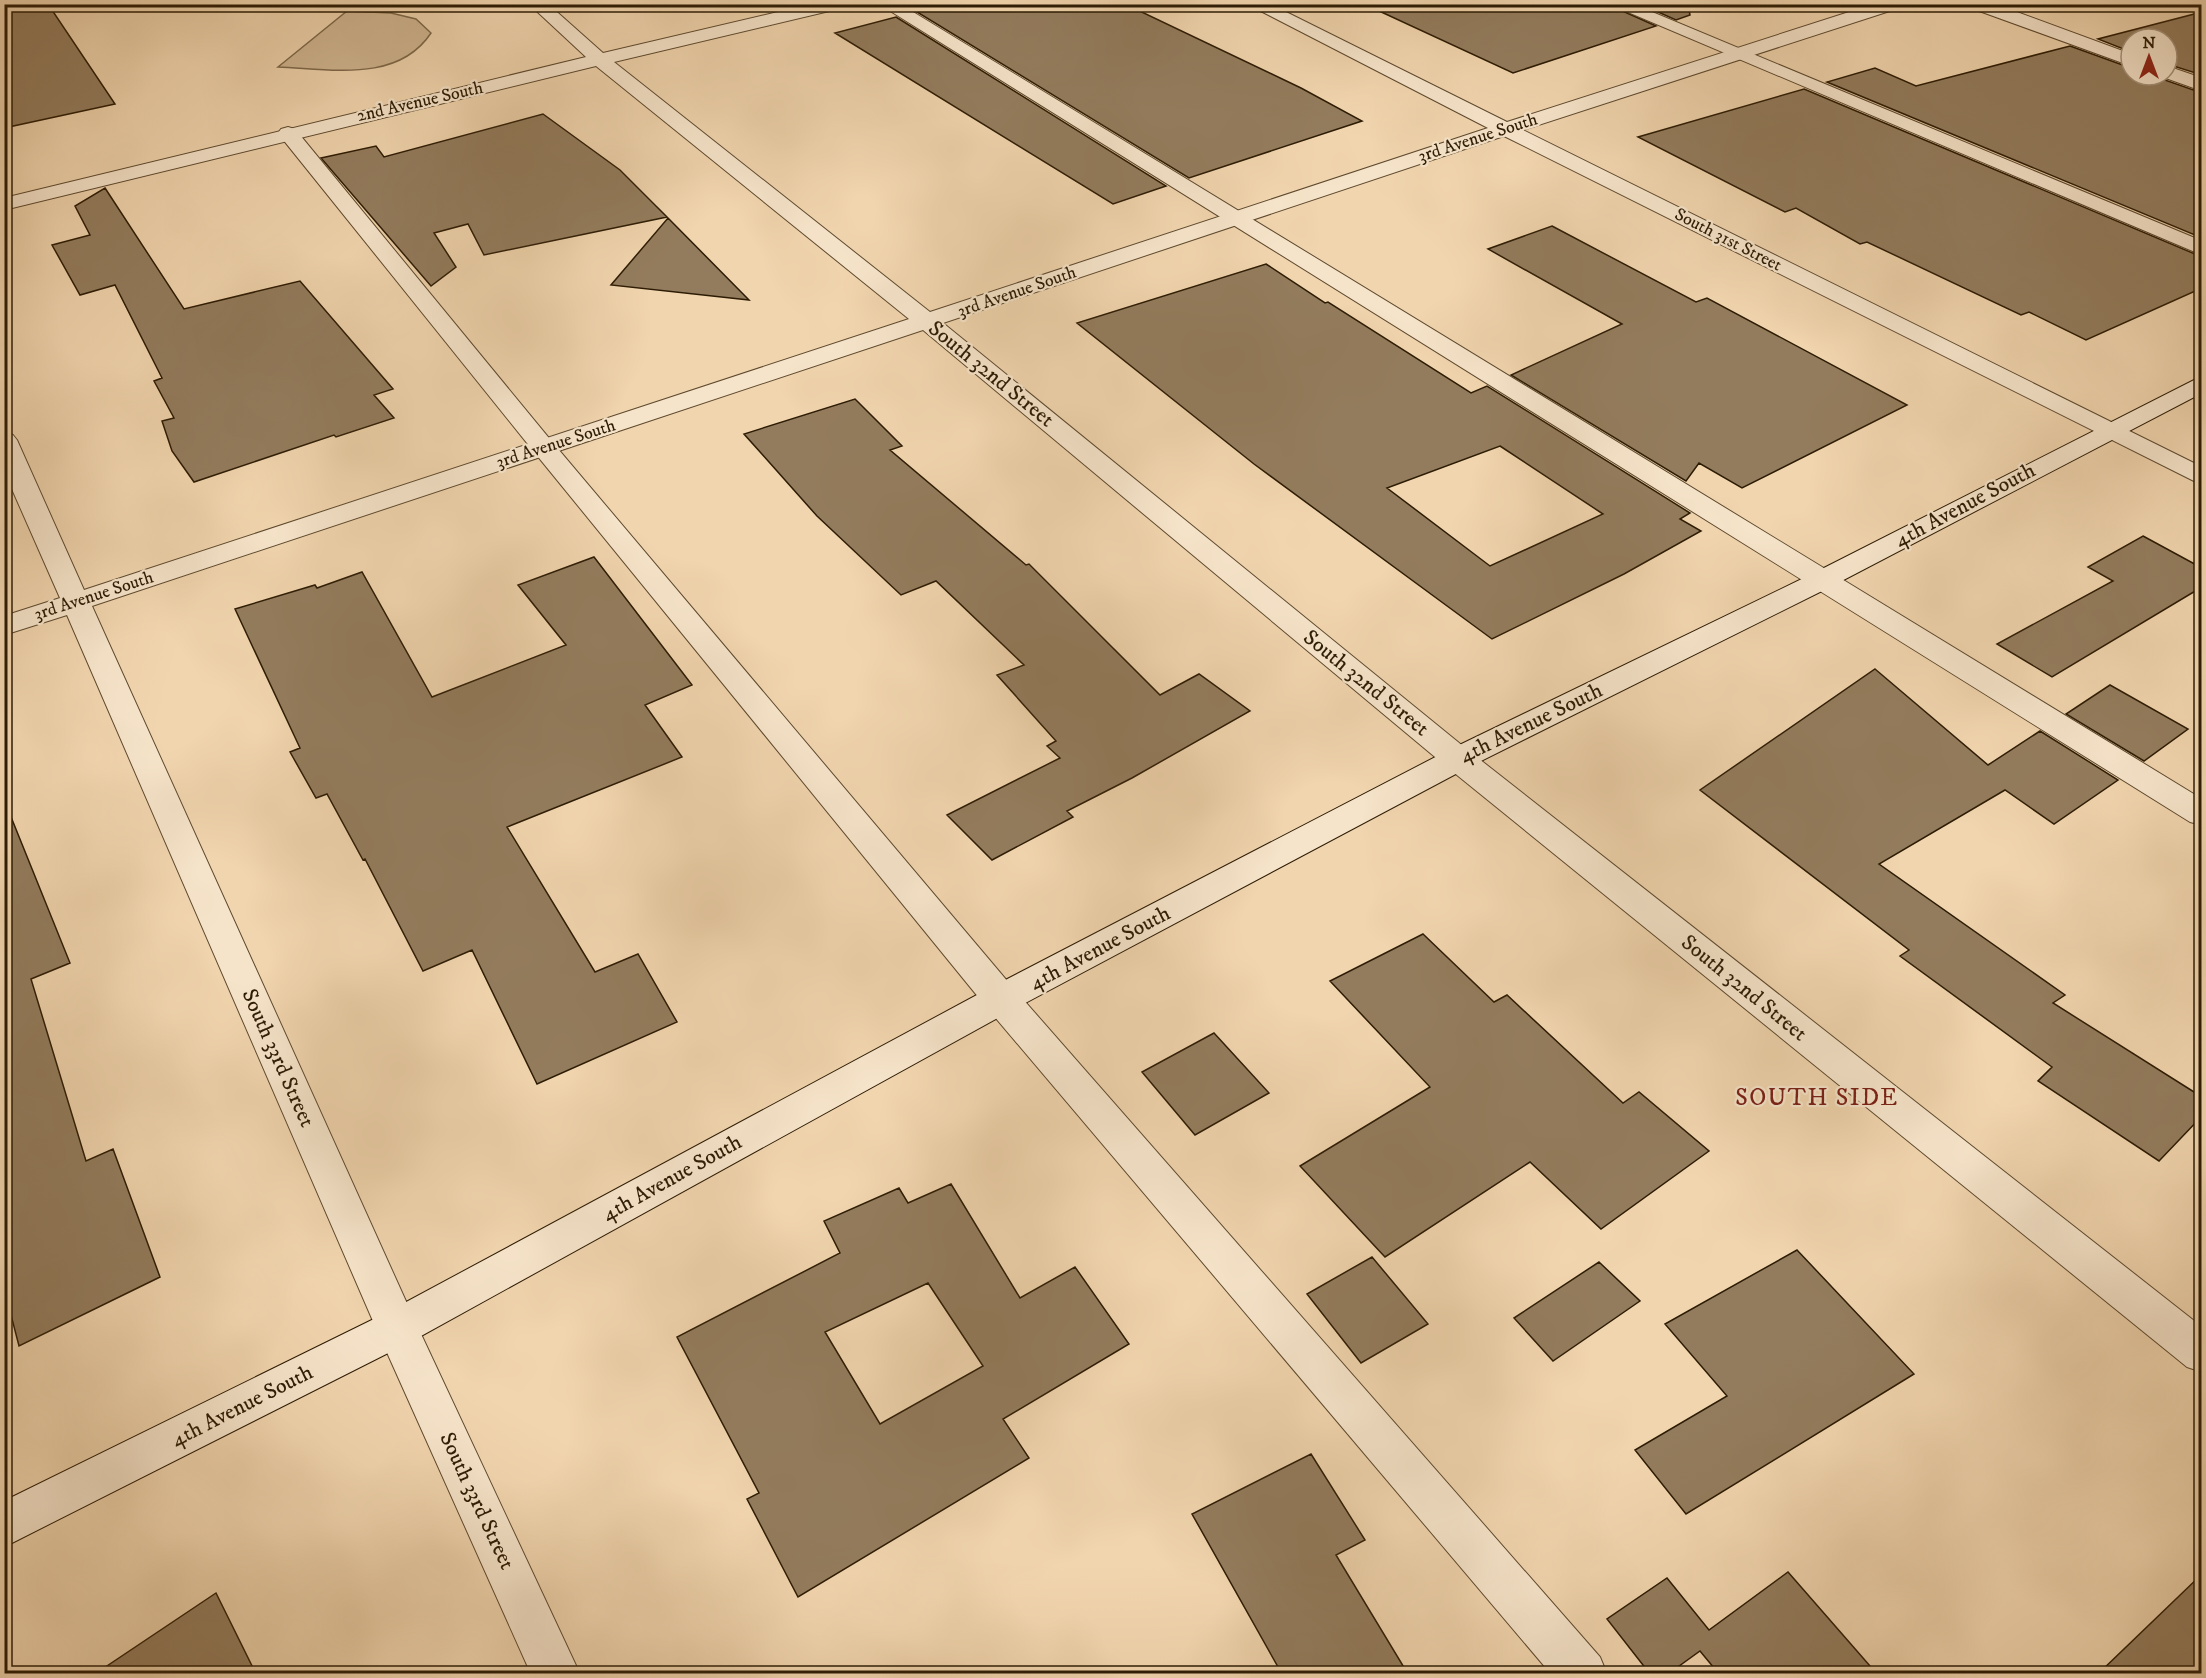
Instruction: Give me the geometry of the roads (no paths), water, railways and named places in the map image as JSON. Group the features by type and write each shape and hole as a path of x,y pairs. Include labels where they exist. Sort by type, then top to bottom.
{"street":[{"name":"South 32nd Street","path":"537,4 599,59 928,322 1458,759 2202,1353"},
{"name":"2nd Avenue South","path":"4,204 288,133 836,4"},
{"path":"887,4 2202,814"},
{"name":"South 31st Street","path":"1254,4 2202,477"},
{"path":"1617,4 2202,249"},
{"name":"3rd Avenue South","path":"4,626 1506,129 1893,4"},
{"path":"1977,4 2119,56"},
{"path":"2179,76 2202,85"},
{"path":"288,133 544,448 1001,999 1583,1674"},
{"name":"4th Avenue South","path":"4,1525 397,1328 1001,999 1458,759 1822,579 2202,383"},
{"name":"South 33rd Street","path":"4,440 397,1328 556,1674"}],"district":[{"name":"SOUTH SIDE","path":"1817,1098"}]}
